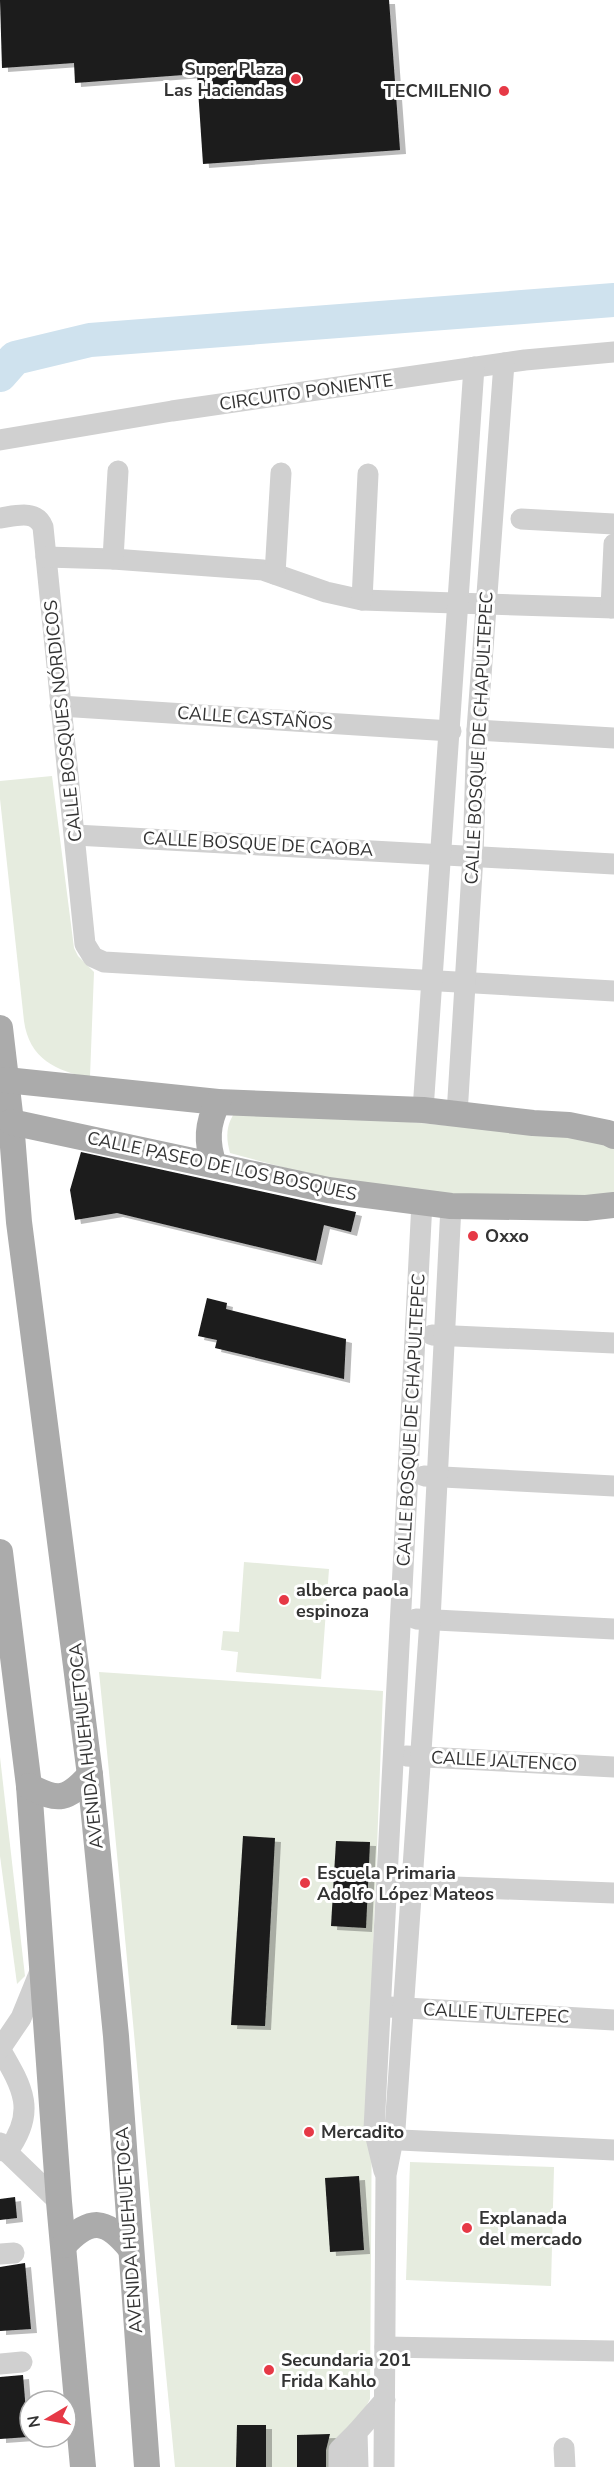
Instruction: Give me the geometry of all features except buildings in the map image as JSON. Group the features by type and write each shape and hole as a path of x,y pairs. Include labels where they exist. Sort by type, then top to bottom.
{"main road":[{"name":"AVENIDA HUEHUETOCA","path":"0,1028 11,1122 9,1215 90,1775 116,2036 129,2248 147,2467"},
{"path":"6,1080 218,1102 423,1110 569,1125 614,1136"},
{"path":"214,1166 209,1150 208,1133 211,1117 218,1102"},
{"name":"CALLE PASEO DE LOS BOSQUES","path":"11,1122 328,1190 451,1206 586,1208 614,1205"},
{"path":"0,1552 29,1786 41,1969 83,2467"},
{"path":"29,1786 48,1796 60,1798 74,1793 90,1775"},
{"path":"64,2245 76,2232 90,2226 108,2226 117,2232 129,2248"}],"street":[{"name":"CIRCUITO PONIENTE","path":"0,440 172,411 474,367 614,352"},
{"name":"CALLE BOSQUE DE CHAPULTEPEC","path":"457,1114 473,856 477,730 504,363"},
{"name":"CALLE BOSQUE DE CHAPULTEPEC","path":"423,1110 451,731 456,603 474,367"},
{"path":"113,559 118,471"},
{"path":"275,574 281,473"},
{"path":"362,600 368,474"},
{"name":"CALLE BOSQUES NÓRDICOS","path":"0,518 27,515 37,518 43,527 85,944 93,957 104,962 614,991"},
{"path":"521,519 614,524"},
{"path":"46,557 245,568 275,574 362,600 613,608 614,544"},
{"name":"CALLE CASTAÑOS","path":"60,706 451,731"},
{"path":"477,730 614,738"},
{"name":"CALLE BOSQUE DE CAOBA","path":"75,835 614,864"},
{"name":"CALLE BOSQUE DE CHAPULTEPEC","path":"385,2139 374,2129 422,1202"},
{"name":"CALLE BOSQUE DE CHAPULTEPEC","path":"384,2467 385,2139 402,2008 412,1886 430,1620 451,1206"},
{"path":"416,1334 614,1343"},
{"path":"408,1475 614,1486"},
{"path":"401,1618 614,1629"},
{"name":"CALLE JALTENCO","path":"393,1755 614,1767"},
{"path":"386,1883 412,1886 614,1893"},
{"path":"41,1969 21,2018 0,2049 20,2084 25,2114 16,2139 2,2149 60,2202"},
{"name":"CALLE TULTEPEC","path":"379,2006 614,2020"},
{"path":"385,2139 614,2150"},
{"path":"385,2347 614,2351"},
{"path":"0,2364 22,2362"},
{"path":"352,2466 357,2432 385,2400"}],"shaded area":[{"path":"52,776 74,948 78,956 94,972 90,1077 55,1067 46,1061 32,1045 24,1021 0,781"},
{"path":"241,1106 612,1141 614,1144 614,1206 599,1211 331,1180 230,1153 228,1128 232,1117"},
{"name":"alberca paola espinoza","path":"244,1562 329,1569 321,1679 236,1672 238,1652 221,1650 223,1631 239,1632"},
{"path":"99,1672 383,1691 373,1951 370,2399 335,2467 175,2467"},
{"path":"0,1757 25,1976 17,1984 0,1856"},
{"path":"410,2162 554,2167 551,2286 406,2280"}],"waterway":[{"path":"0,375 15,358 90,340 614,300"}],"place":[{"name":"Super Plaza Las Haciendas","path":"296,79"},
{"name":"TECMILENIO","path":"504,91"},
{"name":"Oxxo","path":"473,1236"},
{"name":"alberca paola espinoza","path":"284,1600"},
{"name":"Escuela Primaria Adolfo López Mateos","path":"305,1883"},
{"name":"Mercadito","path":"309,2132"},
{"name":"Explanada del mercado","path":"467,2228"},
{"name":"Secundaria 201 Frida Kahlo","path":"269,2370"}]}
